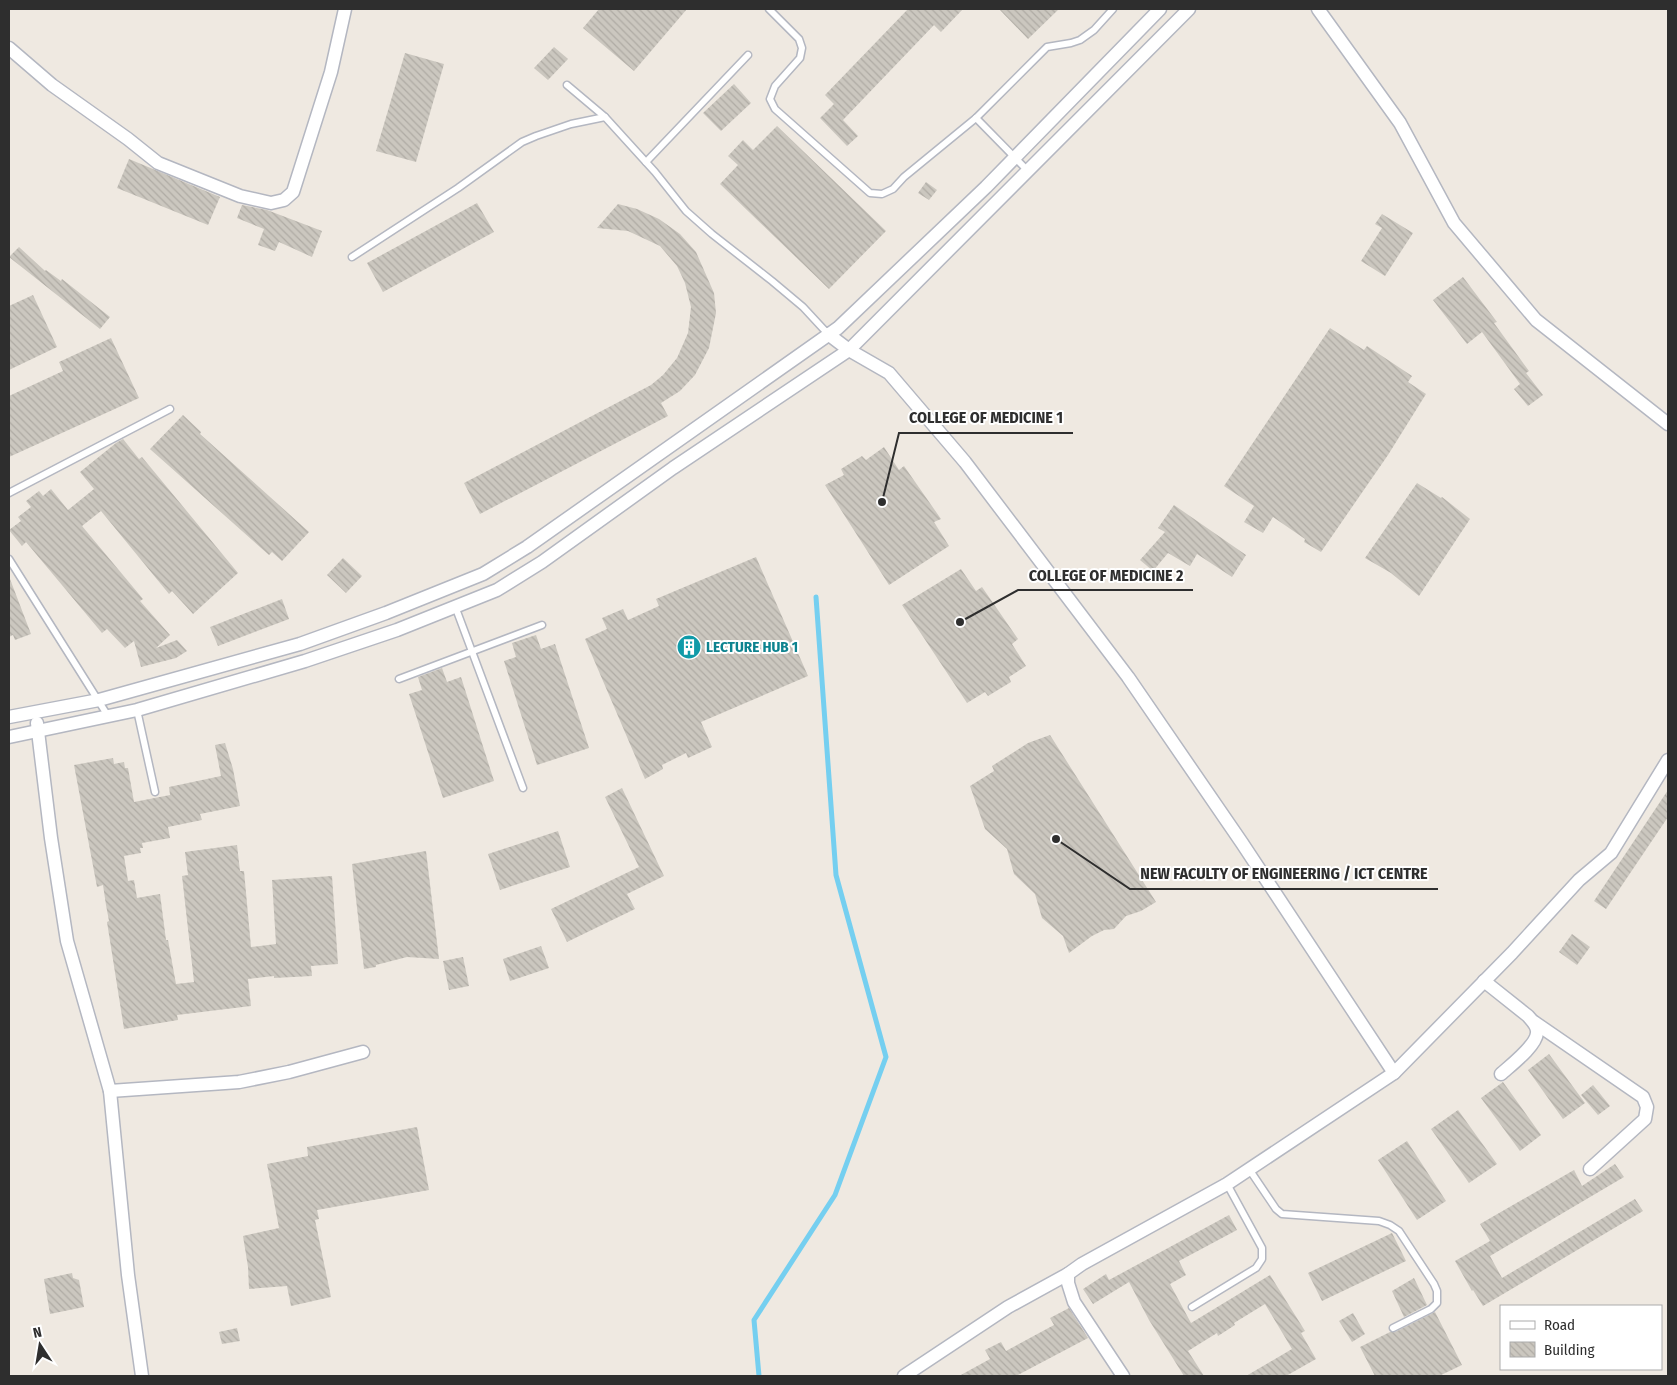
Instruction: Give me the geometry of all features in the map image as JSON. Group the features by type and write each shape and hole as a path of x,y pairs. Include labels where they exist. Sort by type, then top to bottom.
{"street":[{"path":"9,48 52,85 128,139 158,163 240,196 271,203 284,200 293,192 331,72 344,9"},
{"path":"9,717 99,700 300,644 483,574 527,547 838,328 979,193 1160,9"},
{"path":"9,737 137,710 305,661 497,590 542,562 673,468 850,350 1189,9"},
{"path":"1318,9 1400,123 1454,223 1536,320 1668,424"},
{"path":"828,334 850,350 889,373 965,462 1122,669 1242,842 1394,1073"},
{"path":"412,602 420,620"},
{"path":"35,713 51,838 67,941 110,1091 128,1275 142,1376"},
{"path":"904,1376 1008,1307 1227,1184 1394,1073 1579,880 1611,853 1668,760"},
{"path":"1484,981 1534,1022 1643,1097 1647,1107 1645,1118 1590,1169"},
{"path":"1501,1074 1526,1051 1536,1038 1537,1030 1534,1022"},
{"path":"110,1091 239,1082 289,1072 362,1052"},
{"path":"1068,1274 1068,1283 1074,1302 1123,1376"}],"lane":[{"path":"769,9 799,39 802,48 800,58 775,86 770,99 775,109 870,193 882,194 893,189 904,177 976,118 1047,47 1071,44 1080,40 1094,30 1113,9"},
{"path":"646,162 748,55"},
{"path":"567,85 605,117 646,162 686,211 803,307 828,334"},
{"path":"352,257 458,188 522,142 571,124 605,117"},
{"path":"976,118 1029,171"},
{"path":"9,493 170,409"},
{"path":"9,559 108,716"},
{"path":"455,606 523,788"},
{"path":"399,679 542,625"},
{"path":"137,710 155,792"},
{"path":"1249,1169 1276,1209 1282,1214 1379,1221 1390,1225 1399,1232 1434,1284 1437,1291 1437,1302 1431,1309 1393,1328"},
{"path":"1192,1306 1256,1268 1262,1259 1262,1248 1227,1184"}],"building":[{"path":"599,9 687,9 634,71 583,28"},
{"path":"908,9 963,9 941,32 934,25 843,120 858,136 847,146 820,118 834,104 825,95"},
{"path":"999,9 1059,9 1028,39"},
{"path":"554,47 568,59 548,80 534,68"},
{"path":"405,53 444,64 416,162 376,151"},
{"path":"734,84 751,103 721,131 703,113"},
{"path":"777,126 886,231 829,289 720,184 738,165 728,156 743,140 753,150"},
{"path":"129,159 220,197 208,225 117,188"},
{"path":"926,182 937,190 929,200 918,193"},
{"path":"477,203 494,232 383,292 367,263"},
{"path":"618,204 637,209 659,219 680,234 696,252 714,293 716,313 709,348 695,375 680,391 661,403 668,416 480,514 464,483 651,385 663,375 677,358 688,333 691,307 685,283 677,266 660,246 628,231 597,228"},
{"path":"242,205 267,210 322,231 312,257 279,242 275,251 258,245 264,229 237,218"},
{"path":"1382,214 1413,233 1385,276 1361,261 1382,228 1375,224"},
{"path":"19,247 45,271 61,281 62,279 110,317 100,329 9,257"},
{"path":"1463,277 1497,322 1494,323 1529,371 1526,373 1543,395 1528,406 1514,389 1520,384 1482,332 1467,344 1433,300"},
{"path":"33,295 57,347 9,370 9,306"},
{"path":"1330,328 1364,350 1367,346 1412,376 1408,382 1426,394 1388,455 1321,552 1304,542 1305,539 1273,517 1263,533 1244,522 1254,506 1224,486"},
{"path":"111,338 139,398 9,457 9,396 63,371 59,362"},
{"path":"183,415 201,432 200,434 309,532 282,561 272,552 269,555 150,449"},
{"path":"123,439 139,459 142,457 238,573 193,614 172,591 169,594 101,511 82,526 143,599 140,601 170,635 156,648 177,640 187,651 176,658 141,667 134,641 125,648 107,629 102,633 26,542 22,546 9,530 21,521 18,517 31,507 26,501 39,491 43,496 51,489 68,510 94,489 80,472"},
{"path":"884,447 899,470 904,466 941,519 934,522 949,546 889,585 825,485 844,475 841,469 862,456 866,460"},
{"path":"1417,483 1442,497 1470,519 1419,596 1391,573 1365,558"},
{"path":"1174,505 1246,555 1232,577 1197,554 1190,566 1168,553 1153,571 1140,560 1165,532 1158,528"},
{"path":"756,557 808,676 701,722 712,747 688,758 686,753 662,765 663,769 645,779 585,639 607,629 602,618 623,609 628,620 659,606 656,599"},
{"path":"343,558 362,576 346,593 327,575"},
{"path":"961,569 976,591 982,587 1018,639 1012,644 1026,666 1009,677 1011,682 988,696 985,692 967,703 902,605"},
{"path":"10,579 31,634 15,640 13,635 9,637"},
{"path":"282,599 289,619 218,646 210,627"},
{"path":"536,635 541,649 555,644 589,748 537,765 504,661 516,657 512,643"},
{"path":"442,668 447,682 461,677 494,781 443,798 409,694 422,690 418,677"},
{"path":"1050,735 1156,902 1141,911 1126,916 1114,929 1104,930 1092,936 1069,953 1063,936 1042,918 1035,894 1014,874 1007,849 985,829 970,786 994,771 992,766 1028,743"},
{"path":"225,743 233,769 240,806 200,814 202,820 168,827 170,838 142,843 141,853 124,856 128,881 134,880 137,898 160,894 166,940 168,940 176,984 194,982 182,876 188,875 185,852 237,845 240,871 244,871 251,947 276,944 272,880 332,876 338,964 311,966 312,976 274,978 274,976 248,979 251,1006 177,1015 178,1020 124,1029 103,885 97,887 74,765 113,758 114,764 124,762 125,768 128,768 134,802 170,795 169,787 221,776 215,745"},
{"path":"622,788 664,876 627,894 635,909 567,942 551,909 639,867 605,797"},
{"path":"1668,790 1668,817 1606,909 1594,901"},
{"path":"558,831 570,867 500,890 488,854"},
{"path":"426,851 439,959 407,957 364,969 352,864"},
{"path":"1572,934 1590,947 1577,965 1559,952"},
{"path":"541,946 549,968 510,981 503,959"},
{"path":"463,957 469,986 449,990 443,961"},
{"path":"1549,1054 1585,1103 1563,1119 1528,1070"},
{"path":"1503,1082 1541,1135 1520,1151 1481,1098"},
{"path":"1593,1085 1610,1106 1598,1115 1581,1095"},
{"path":"1458,1110 1497,1164 1469,1183 1431,1129"},
{"path":"417,1127 429,1190 317,1210 319,1219 315,1220 331,1297 291,1306 287,1286 249,1289 243,1236 279,1228 267,1164 308,1156 307,1147"},
{"path":"1407,1141 1446,1201 1417,1220 1378,1160"},
{"path":"1615,1164 1624,1177 1490,1256 1502,1278 1635,1199 1643,1211 1483,1306 1455,1261 1490,1241 1480,1224 1574,1170 1582,1186"},
{"path":"1229,1215 1237,1230 1179,1261 1186,1275 1170,1284 1191,1323 1270,1275 1305,1331 1301,1333 1316,1359 1286,1376 1246,1376 1292,1349 1265,1304 1234,1323 1235,1325 1218,1336 1217,1333 1188,1351 1204,1376 1184,1376 1149,1320 1129,1282 1093,1304 1083,1289 1106,1274 1109,1280"},
{"path":"1392,1233 1406,1261 1322,1301 1308,1273"},
{"path":"72,1273 73,1278 79,1280 84,1307 50,1314 44,1279"},
{"path":"1414,1278 1427,1305 1404,1317 1392,1291"},
{"path":"1069,1308 1088,1338 1016,1376 959,1376 990,1359 985,1350 1001,1342 1006,1351 1054,1325 1050,1318"},
{"path":"1435,1312 1462,1365 1439,1376 1375,1376 1360,1347"},
{"path":"1353,1313 1365,1334 1352,1342 1339,1321"},
{"path":"237,1328 240,1341 222,1344 219,1332"}],"waterway":[{"path":"759,1376 754,1320 835,1195 886,1057 836,875 816,597"}],"place":[{"name":"COLLEGE OF MEDICINE 1","path":"882,502"},
{"name":"COLLEGE OF MEDICINE 2","path":"960,622"},
{"name":"LECTURE HUB 1","path":"689,647"},
{"name":"NEW FACULTY OF ENGINEERING / ICT CENTRE","path":"1056,839"}]}
